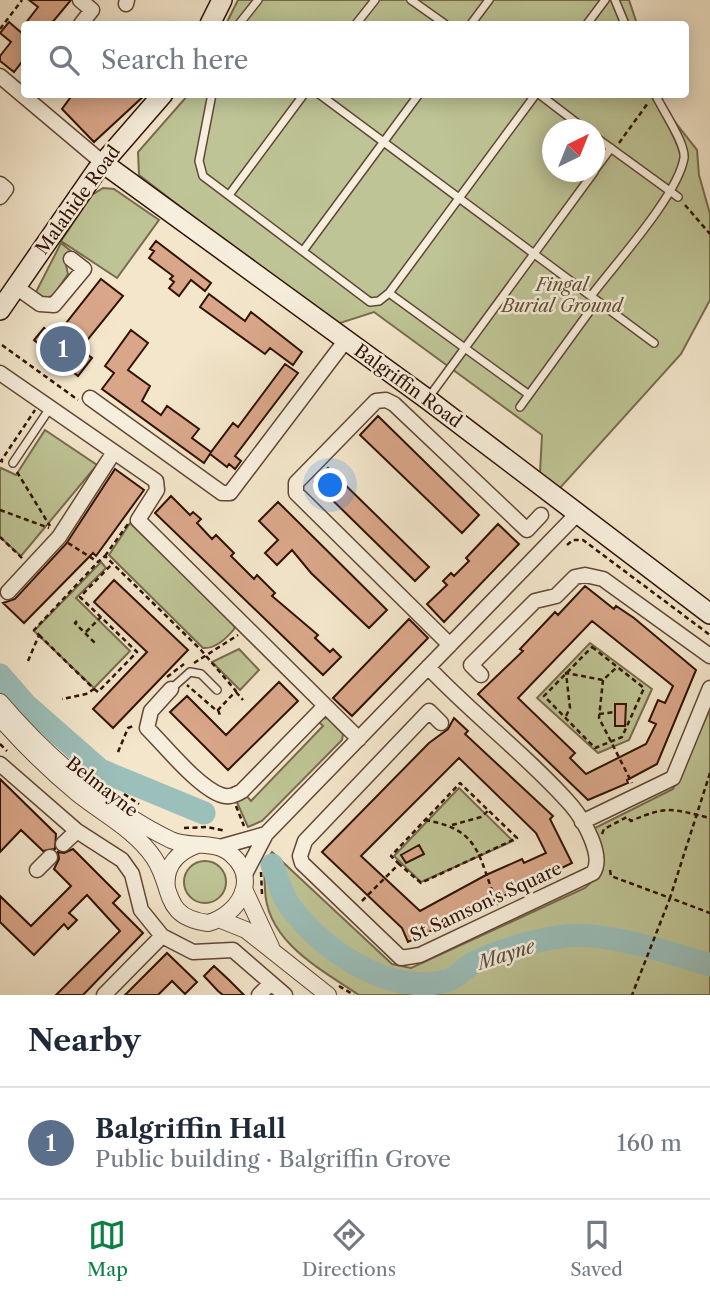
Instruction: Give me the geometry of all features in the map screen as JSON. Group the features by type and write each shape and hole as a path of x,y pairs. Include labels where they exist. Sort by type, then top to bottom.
{"main road":[{"path":"212,21 222,0"},
{"name":"Malahide Road","path":"0,310 103,163 160,98"},
{"name":"Balgriffin Road","path":"103,163 427,399 710,614"}],"street":[{"path":"80,0 92,10 83,21"},
{"path":"0,76 21,91"},
{"path":"29,98 103,163"},
{"path":"0,184 6,189 0,197"},
{"path":"16,287 40,304 54,305 84,269 71,259"},
{"path":"90,398 222,493 230,493 346,340"},
{"path":"0,373 156,481 157,490 138,520 359,739"},
{"path":"450,645 296,493 296,483 376,401 386,400 394,404 527,530 541,515"},
{"path":"8,592 59,537 114,452"},
{"path":"221,920 240,902 244,882 266,834 577,514"},
{"path":"481,674 471,665 531,603 556,596 569,581 586,575 603,579 710,656"},
{"path":"428,667 572,807 582,822 673,778 710,688"},
{"path":"171,690 147,721 147,728 207,786 221,795 232,796 242,791 324,706"},
{"name":"Belmayne","path":"0,702 42,746 111,803 174,841 220,847 232,854 273,949"},
{"name":"St Samson's Square","path":"441,723 429,711 303,846 302,863 401,958 420,955 596,870 597,854 582,822"},
{"name":"Belmayne","path":"0,718 38,760 125,827 142,844 155,860 167,894 183,916 208,923 221,920 246,930 328,995"},
{"path":"0,764 77,831 122,860 132,874 141,911 162,936 194,952 233,950 285,995"},
{"path":"63,845 77,831"},
{"path":"220,847 249,842 266,834"},
{"path":"167,894 169,869 185,850 197,845"},
{"path":"37,870 50,857"},
{"path":"103,995 162,936"},
{"path":"259,995 271,983"}],"lane":[{"path":"241,21 258,0"},
{"path":"358,21 375,0"},
{"path":"411,0 440,21"},
{"path":"473,21 489,0"},
{"path":"589,21 605,0"},
{"path":"615,0 624,21"},
{"path":"211,98 199,161 203,176 370,302 379,301 389,293 535,98"},
{"path":"229,195 301,98"},
{"path":"324,98 654,344"},
{"path":"303,251 416,98"},
{"path":"543,98 571,119"},
{"path":"520,407 669,191 684,157 680,139 656,98"},
{"path":"605,144 678,197"},
{"path":"605,158 612,149"},
{"path":"427,399 586,182"},
{"path":"389,293 528,394"},
{"path":"13,463 45,405"},
{"path":"171,690 190,673 201,674 217,690"}],"path":[{"path":"0,29 22,0"},
{"path":"612,149 651,98"},
{"path":"678,197 710,234"},
{"path":"2,345 82,403 90,398"},
{"path":"0,510 46,525 53,532 19,474 0,461 45,405"},
{"path":"113,564 80,597 137,652 98,692 34,630 105,556 131,519 138,520"},
{"path":"0,537 31,567"},
{"path":"59,537 98,562"},
{"path":"105,556 205,656 243,700"},
{"path":"85,633 101,617"},
{"path":"77,621 75,623 95,643 97,640"},
{"path":"222,718 218,710 210,708 186,685 177,695 164,684 165,679 177,668 199,661 246,627"},
{"path":"28,661 39,635"},
{"path":"592,647 617,667 644,688 622,737 595,748 544,696 592,647"},
{"path":"617,667 603,680 598,714 638,796"},
{"path":"566,673 603,680"},
{"path":"565,718 570,708 566,673"},
{"path":"62,699 86,694 94,689"},
{"path":"218,710 236,692"},
{"path":"598,714 615,712"},
{"path":"118,752 128,728 147,721"},
{"path":"632,995 670,898 710,773"},
{"path":"460,783 516,838 421,883 391,856 425,820 460,783"},
{"path":"121,793 141,806"},
{"path":"232,796 246,832"},
{"path":"601,837 604,829 627,817 631,821 660,808 710,818"},
{"path":"452,825 481,817 489,810"},
{"path":"425,820 452,825 471,839 503,916"},
{"path":"183,828 207,827 233,833"},
{"path":"608,863 611,876 710,913"},
{"path":"354,915 360,902 399,864"}],"green space":[{"path":"238,0 629,0 636,21 228,21"},
{"name":"Fingal Burial Ground","path":"185,98 661,98 664,108 697,150 699,175 710,214 710,300 681,354 560,488 540,473 542,435 374,312 334,325 139,175 138,152"},
{"path":"103,188 114,189 159,220 117,278 61,241 92,195"},
{"path":"61,243 72,252 65,261 68,274 53,296 44,298 36,292"},
{"path":"45,430 97,465 21,556 0,537 0,471 1,468 16,475"},
{"path":"130,523 232,622 235,628 221,642 203,648 109,555"},
{"path":"101,562 106,568 76,598 130,651 94,688 34,631"},
{"path":"590,643 652,689 629,740 598,753 537,698"},
{"path":"239,649 259,670 240,690 212,662"},
{"path":"710,709 710,995 359,995 312,964 285,939 275,924 268,907 264,879 272,852 392,964 411,968 585,888 602,872 603,856 593,829 673,789"},
{"path":"328,718 343,734 342,740 262,821 248,827 235,798 245,794 251,801 323,726 316,719"},
{"path":"459,788 513,841 421,882 394,856"},
{"path":"205,861 220,867 226,882 220,897 205,903 190,897 184,882 190,867"}],"building":[{"path":"29,0 71,0 54,21 27,21 38,7"},
{"path":"9,22 21,32 21,63 14,72 0,61 0,56 11,42 0,33"},
{"path":"70,98 142,98 94,142 62,109"},
{"path":"156,241 211,283 205,291 191,280 179,296 169,288 174,282 170,279 173,276 149,258 154,251 150,249"},
{"path":"101,279 123,296 80,349 92,358 78,376 34,340 44,328 55,337"},
{"path":"209,294 245,321 251,312 302,352 293,365 270,348 265,354 200,307"},
{"path":"131,330 148,343 128,370 150,386 142,401 161,415 167,406 199,429 192,438 211,452 233,423 238,427 285,364 298,373 235,456 241,461 235,469 229,464 227,467 210,454 204,463 102,389 114,373 105,366"},
{"path":"378,416 479,515 462,533 360,435"},
{"path":"328,468 429,567 415,581 314,482"},
{"path":"115,469 144,490 96,556 93,553 24,623 3,603 15,599 66,544"},
{"path":"171,496 190,515 193,512 201,519 197,523 212,539 216,535 234,553 231,556 254,579 257,575 275,593 272,596 318,635 315,638 330,652 333,649 341,657 323,675 155,513"},
{"path":"278,502 387,610 369,628 311,573 292,550 277,565 265,553 278,540 259,521"},
{"path":"498,524 519,544 444,622 427,604 447,585 443,581 451,573 454,576 469,561 466,558"},
{"path":"114,580 188,650 113,728 93,709 147,652 94,602"},
{"path":"585,586 614,609 616,606 634,618 696,670 657,764 627,780 628,783 588,800 478,694 523,651 520,649 555,612 558,615","holes":["592,621 673,686 665,703 658,700 649,721 656,724 646,744 586,774 570,758 575,753 518,698"]},
{"path":"409,619 428,638 352,716 333,698"},
{"path":"279,682 298,701 228,770 170,712 187,696 226,735"},
{"path":"615,704 626,704 625,726 615,726"},
{"path":"454,718 468,731 465,734 553,816 550,819 572,863 408,942 402,928 322,852 429,743 448,729","holes":["459,758 536,833 546,853 524,863 522,859 486,875 420,911 361,856"]},
{"path":"0,779 56,834 55,849 43,851 21,830 0,852"},
{"path":"419,845 424,854 406,863 401,855"},
{"path":"73,849 120,896 113,903 143,933 83,995 56,995 120,931 87,895 69,913 77,920 68,929 64,924 34,955 0,922 0,896 31,926 71,886 54,869 59,859 58,852 64,853"},
{"path":"167,953 197,982 185,994 172,981 158,995 125,995"},
{"path":"214,966 244,995 223,995 218,991 204,976"}],"waterway":[{"name":"Mayne","path":"0,675 26,705 100,770 204,813"},
{"name":"Mayne","path":"272,865 289,904 323,941 360,967 403,982 425,984 447,981 473,963 495,954 530,943 581,935 657,949 710,965"}],"place":[{"name":"Balgriffin Hall","path":"63,349"}]}
